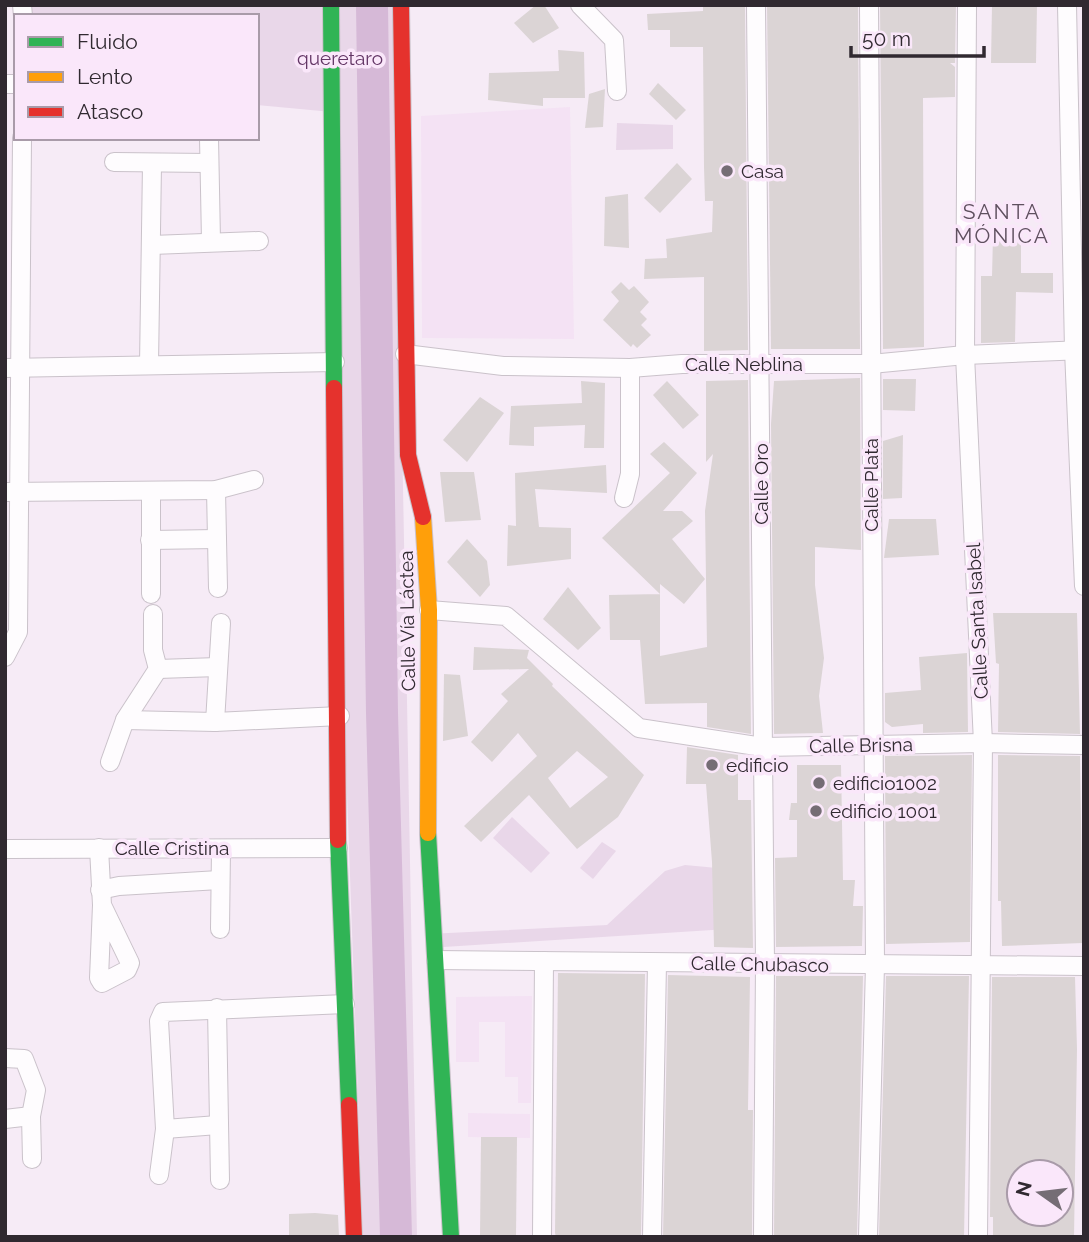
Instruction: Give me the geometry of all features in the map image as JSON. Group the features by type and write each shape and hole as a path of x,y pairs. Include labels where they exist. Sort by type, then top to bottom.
{"street":[{"path":"331,5 340,716 338,848 354,1237"},
{"name":"Calle Vía Láctea","path":"401,5 408,455 426,530 429,610 428,843 451,1237"},
{"path":"580,5 614,40 617,91"},
{"name":"Calle Oro","path":"756,5 765,964 763,1237"},
{"name":"Calle Plata","path":"868,1237 875,965 869,5"},
{"name":"Calle Santa Isabel","path":"967,5 965,355 983,743 978,1237"},
{"path":"1067,5 1084,586"},
{"path":"5,657 18,632 12,492 13,368 22,140"},
{"path":"209,140 211,241"},
{"path":"114,162 209,163"},
{"path":"149,365 152,164"},
{"path":"152,245 259,241"},
{"name":"Calle Neblina","path":"405,354 503,366 631,368 871,364 965,355 1079,350"},
{"path":"13,368 335,362"},
{"path":"624,498 630,474 631,368"},
{"path":"12,492 216,490 254,480"},
{"path":"216,490 218,588"},
{"path":"151,492 151,594"},
{"path":"150,540 217,539"},
{"name":"Calle Brisna","path":"429,610 506,616 639,728 763,747 983,743 1084,745"},
{"path":"110,762 125,720 158,669 153,650 153,614"},
{"path":"215,722 221,623"},
{"path":"158,669 218,667"},
{"path":"125,720 215,722 340,716"},
{"path":"99,848 101,897 119,886 219,880"},
{"name":"Calle Cristina","path":"5,849 338,848"},
{"path":"220,929 221,849"},
{"name":"Calle Chubasco","path":"436,960 1084,966"},
{"path":"542,1237 544,961"},
{"path":"652,1237 657,963"},
{"path":"159,1175 165,1129 160,1016 163,1012 345,1004"},
{"path":"217,1008 220,1180"},
{"path":"5,1058 24,1059 36,1090 31,1116 32,1158"},
{"path":"5,1119 31,1116"},
{"path":"165,1129 218,1125"}],"shaded area":[{"path":"570,107 574,339 422,338 421,116"},
{"path":"532,996 531,1103 518,1103 518,1077 505,1077 505,1022 479,1022 479,1062 456,1062 456,997"},
{"path":"468,1113 530,1114 530,1138 468,1137"}],"green space":[{"name":"queretaro","path":"23,5 394,5 417,1237 363,1237 337,515 332,112 259,105 259,14 23,14"},
{"path":"617,123 673,125 673,149 616,150"},
{"path":"512,817 550,853 531,873 493,838"},
{"path":"602,842 616,851 593,879 580,868"},
{"path":"685,865 728,869 728,929 428,948 428,934 607,925 665,871"}],"building":[{"path":"536,5 544,5 559,28 533,43 514,23"},
{"path":"703,5 745,5 748,350 704,351 704,277 644,279 645,259 667,258 666,239 712,232 713,201 705,201 703,47 670,47 670,30 648,30 647,14 703,11"},
{"path":"767,5 858,5 860,349 771,349"},
{"path":"880,5 956,5 955,63 950,63 955,67 955,97 923,98 924,347 883,349"},
{"path":"992,5 1037,5 1036,63 991,63"},
{"path":"558,50 584,52 585,98 543,98 543,106 488,100 489,73 559,71"},
{"path":"658,83 686,110 676,120 649,94"},
{"path":"605,89 603,127 585,128 589,94"},
{"path":"677,163 692,179 660,213 644,198"},
{"path":"628,194 629,248 604,246 605,197"},
{"path":"993,237 1021,237 1021,273 1053,273 1053,293 1016,292 1015,342 981,343 981,276 992,276"},
{"path":"621,282 629,290 634,286 649,302 640,312 647,319 641,325 651,335 637,348 633,344 631,347 603,320 619,301 611,292"},
{"path":"860,378 861,550 815,547 815,585 824,658 819,696 823,733 774,734 771,424 774,381"},
{"path":"883,379 916,379 915,411 883,410"},
{"path":"748,380 751,734 707,727 707,703 645,704 640,640 610,640 609,595 660,594 660,656 707,647 705,511 713,454 706,462 706,381"},
{"path":"581,381 605,383 604,448 584,448 585,425 534,427 534,446 509,445 511,406 582,403"},
{"path":"667,381 699,415 683,429 653,395"},
{"path":"480,397 504,413 467,462 443,440"},
{"path":"903,435 902,498 883,499 883,441"},
{"path":"664,442 697,473 663,511 682,511 693,521 672,539 705,579 684,604 660,584 660,594 602,538 670,473 650,454"},
{"path":"606,465 607,493 535,489 539,527 571,528 571,559 507,566 508,525 516,526 515,473"},
{"path":"440,472 474,472 481,520 445,522"},
{"path":"889,519 936,519 939,555 884,558"},
{"path":"467,539 487,561 490,585 480,597 447,562"},
{"path":"568,587 601,628 578,650 543,619"},
{"path":"993,613 1077,613 1080,734 998,732 999,664 996,663"},
{"path":"474,647 529,650 527,658 552,686 644,775 618,817 577,849 529,795 481,842 464,826 537,756 518,733 492,762 471,742 508,701 501,694 529,669 473,670","holes":["577,751 608,777 570,808 548,778"]},
{"path":"967,653 968,732 923,733 923,724 892,727 885,722 885,693 921,690 919,657"},
{"path":"444,674 460,675 468,736 443,741"},
{"path":"687,747 738,755 738,800 751,800 753,948 714,947 712,862 706,784 686,784"},
{"path":"972,755 970,942 886,944 885,756"},
{"path":"998,755 1080,756 1083,943 1002,946 1001,901 998,901"},
{"path":"797,765 841,765 843,880 855,880 853,906 863,906 862,946 776,947 775,858 797,857 797,820 789,820 791,803 797,803"},
{"path":"558,973 645,974 641,1237 556,1237"},
{"path":"668,975 750,977 748,1110 753,1110 752,1235 748,1237 663,1237"},
{"path":"776,976 863,976 857,1236 774,1235"},
{"path":"886,976 969,976 964,1237 879,1236"},
{"path":"992,977 1075,977 1077,1049 1075,1174 1075,1158 1005,1158 1005,1228 1074,1228 1074,1237 993,1237 993,1217 990,1217"},
{"path":"481,1137 517,1137 516,1237 480,1237"},
{"path":"289,1214 338,1215 339,1237 289,1237"}],"waterway":[{"path":"372,5 382,713 396,1237"}],"traffic: fast":[{"path":"331,5 334,388"},
{"path":"428,833 451,1237"},
{"path":"338,840 349,1105"}],"traffic: slow":[{"path":"423,517 429,610 428,833"}],"traffic: jam":[{"path":"401,5 408,455 423,517"},
{"path":"334,388 338,840"},
{"path":"349,1105 354,1237"}],"place":[{"name":"Casa","path":"727,171"},
{"name":"edificio","path":"712,765"},
{"name":"edificio1002","path":"819,783"},
{"name":"edificio 1001","path":"816,811"}],"district":[{"name":"SANTA MÓNICA","path":"1002,223"}]}
